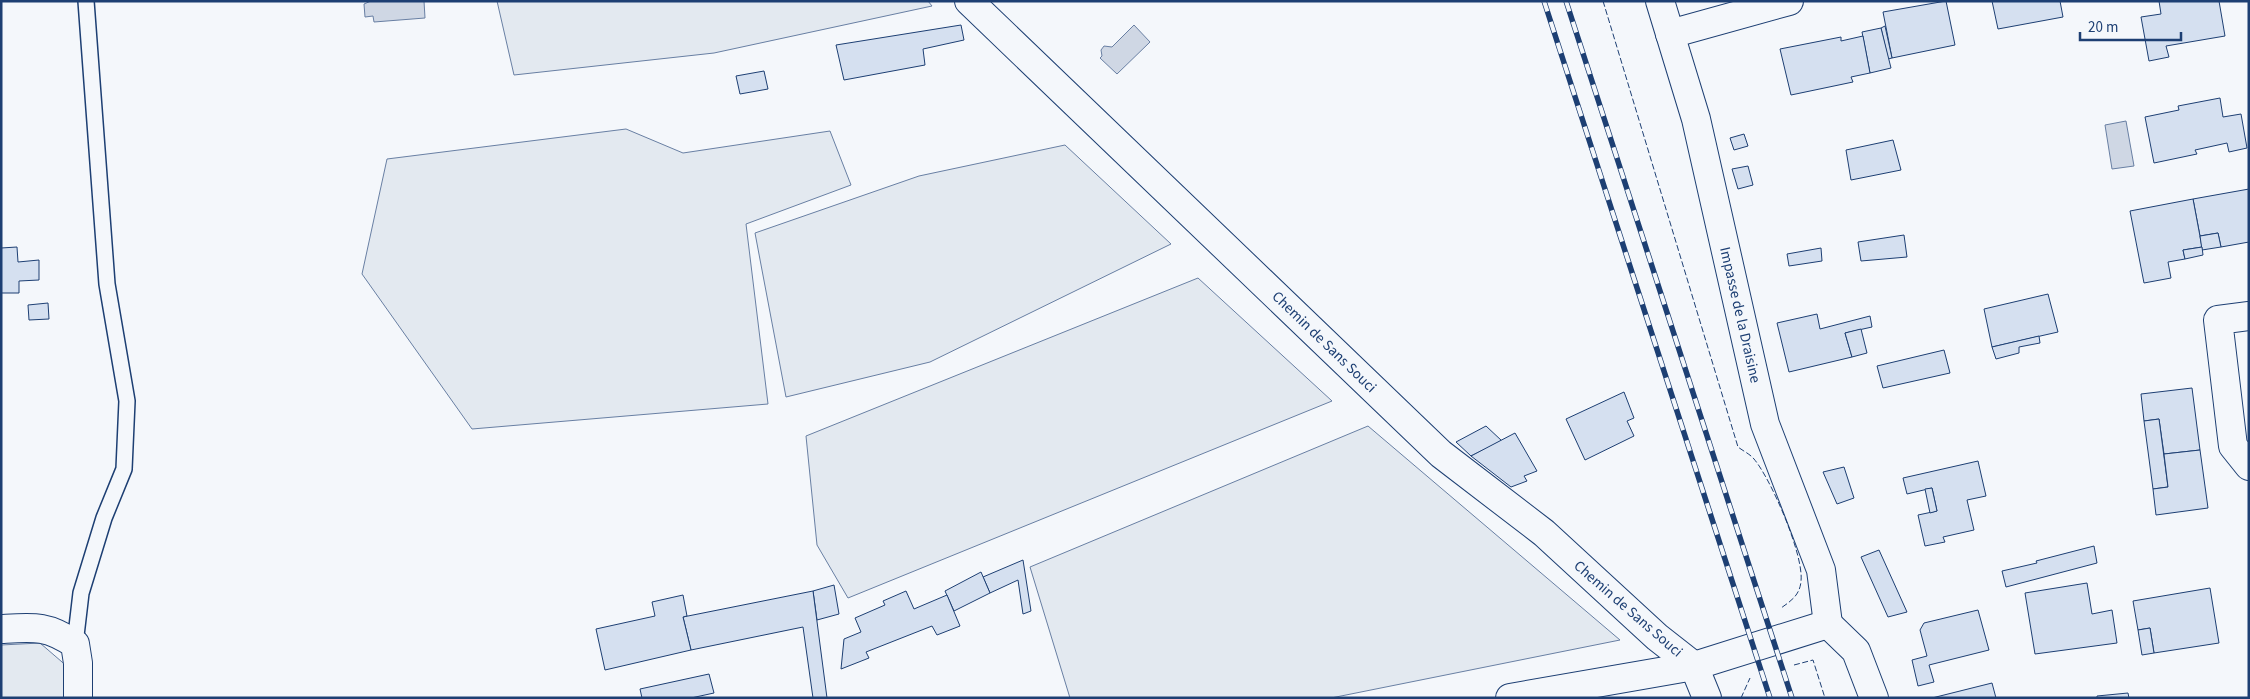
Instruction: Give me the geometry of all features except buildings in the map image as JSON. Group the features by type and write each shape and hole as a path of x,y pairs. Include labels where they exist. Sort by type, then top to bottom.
{"street":[{"name":"Chemin de Sans Souci","path":"969,1 1441,454 1544,534 1656,637 1694,666"},
{"name":"Impasse de la Draisine","path":"1660,1 1696,119 1765,424 1821,570 1828,624"},
{"path":"1670,34 1789,1"},
{"path":"2249,316 2218,320 2233,446 2249,466"},
{"path":"1510,698 1694,666 1828,624 1856,651 1874,698"},
{"path":"1,630 33,627 58,632 75,644 78,664 78,698"},
{"path":"1694,666 1707,698"}],"lane":[{"path":"75,644 81,593 104,518 124,469 127,401 107,284 86,1"}],"shaded area":[{"path":"371,1 424,1 425,18 374,22 373,16 365,17 364,4"},
{"path":"497,1 928,1 932,6 714,53 514,75"},
{"path":"1134,25 1150,42 1117,74 1100,58 1102,56 1101,50 1104,46 1112,47"},
{"path":"2126,121 2134,166 2112,169 2105,125"},
{"path":"626,129 683,153 830,131 851,185 746,224 768,404 472,429 362,274 387,159"},
{"path":"1065,145 1171,244 930,362 786,397 755,233 919,176"},
{"path":"1198,278 1332,401 848,598 817,545 806,436"},
{"path":"1368,426 1620,640 1331,698 1070,698 1030,567"},
{"path":"40,643 69,668 68,698 1,698 1,645"}],"railway":[{"path":"1544,1 1770,698"},
{"path":"1566,1 1792,698"}],"fence":[{"path":"1603,1 1738,447 1754,459 1761,469 1777,500 1792,536 1801,569 1801,581 1799,590 1794,597 1781,608"},
{"path":"1794,665 1813,660 1825,698"},
{"path":"1741,698 1750,678"}]}
